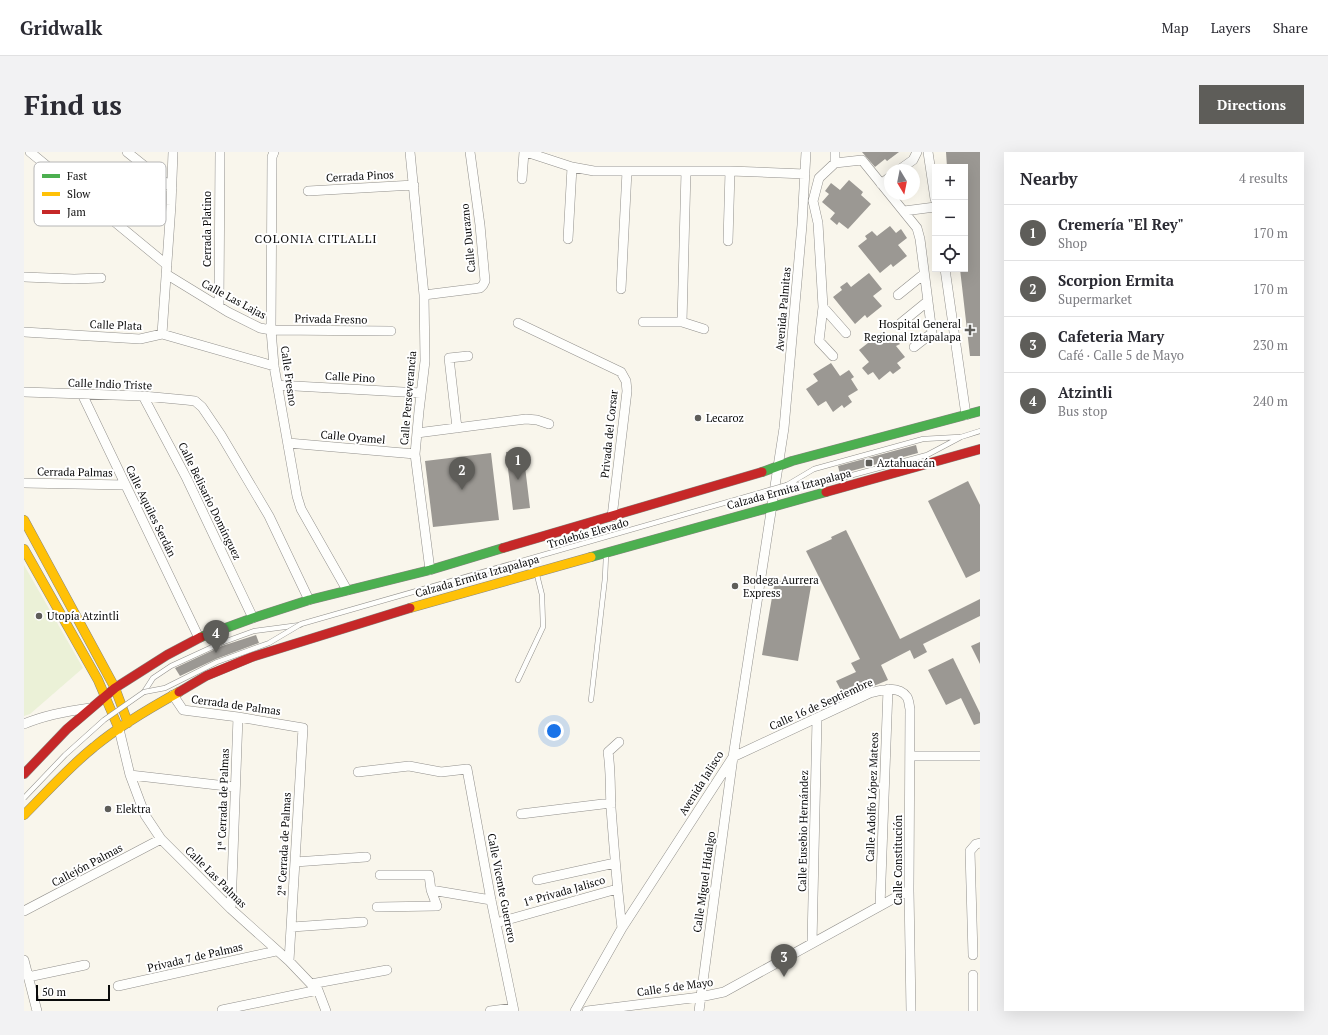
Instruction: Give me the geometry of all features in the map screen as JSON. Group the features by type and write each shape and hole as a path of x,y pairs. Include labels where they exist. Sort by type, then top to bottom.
{"main road":[{"name":"Calzada Ermita Iztapalapa","path":"24,774 67,729 105,696 168,655 199,638 253,618 309,600 430,570 612,517 778,467 792,461 980,411"},
{"name":"Calzada Ermita Iztapalapa","path":"24,815 72,766 119,728 206,676 252,657 355,624 536,572 980,449"},
{"path":"24,520 116,688 128,723"},
{"name":"Calle Las Palmas","path":"24,549 94,673 119,728"}],"street":[{"name":"Calle Las Lajas","path":"30,152 42,162"},
{"path":"127,152 140,162"},
{"path":"162,334 173,152"},
{"name":"Cerrada Platino","path":"219,306 220,152"},
{"name":"Calle Fresno","path":"274,152 272,157 270,279 271,330 277,385 297,496 301,509 347,590"},
{"name":"Calle Perseverancia","path":"410,152 424,295 425,361 416,433 415,454 430,570"},
{"name":"Calle Durazno","path":"424,295 480,288 485,281 480,225 470,152"},
{"path":"522,179 525,152 572,167 594,171 730,171 805,174"},
{"name":"Avenida Palmitas","path":"778,467 784,428 802,225 806,152"},
{"path":"835,152 835,163"},
{"path":"906,164 915,157 917,152"},
{"path":"928,152 932,179"},
{"path":"833,356 819,341 823,307 818,223 813,201 819,178 835,163 862,160 916,225 919,232 932,333 914,347"},
{"path":"568,239 572,167"},
{"path":"621,289 627,171"},
{"path":"682,322 686,171"},
{"path":"728,241 730,171"},
{"path":"166,183 172,188"},
{"name":"Cerrada Pinos","path":"308,191 414,185"},
{"path":"904,211 932,207"},
{"name":"Calle Las Lajas","path":"117,226 167,269 219,306 260,328 271,330"},
{"path":"945,272 966,415"},
{"path":"898,295 924,274"},
{"path":"24,277 74,279 101,278"},
{"path":"901,323 928,301"},
{"path":"823,307 846,333"},
{"path":"643,322 682,322 704,328"},
{"name":"Privada del Corsar","path":"518,323 622,372 626,381 626,391 612,517"},
{"name":"Privada Fresno","path":"271,330 391,331"},
{"name":"Calle Plata","path":"24,332 140,339 162,334 274,366"},
{"path":"457,428 449,358 468,356"},
{"name":"Calle Pino","path":"277,385 421,393"},
{"name":"Calle Indio Triste","path":"24,392 143,396 195,401 202,408 221,435 269,516 309,600"},
{"name":"Calle Aquiles Serdán","path":"82,394 199,638"},
{"name":"Calle Belisario Domínguez","path":"143,396 186,479 253,618"},
{"path":"416,433 526,418 549,424"},
{"name":"Calle Oyamel","path":"288,443 415,454"},
{"name":"Avenida Jalisco","path":"575,1011 622,928 733,757 778,467"},
{"name":"Cerrada Palmas","path":"24,484 125,485"},
{"name":"Calle 16 de Septiembre","path":"733,757 870,693 888,688 900,690 908,697 910,709"},
{"name":"Calle Adolfo López Mateos","path":"880,906 888,688"},
{"name":"Cerrada de Palmas","path":"173,695 183,710 238,717 303,728"},
{"path":"24,724 64,712 92,707"},
{"name":"Calle Constitución","path":"910,709 911,756 909,890 911,1011"},
{"name":"1ª Cerrada de Palmas","path":"231,909 238,717"},
{"name":"Calle Eusebio Hernández","path":"812,943 817,719"},
{"path":"122,739 128,723"},
{"name":"Calle Las Palmas","path":"119,728 130,774 145,815 161,839 231,909 276,951 289,961 318,990 326,1011"},
{"name":"2ª Cerrada de Palmas","path":"289,961 303,728"},
{"path":"619,742 608,752 611,769 611,803 617,889 622,928"},
{"path":"911,756 980,756"},
{"name":"Calle Miguel Hidalgo","path":"698,1011 733,757"},
{"name":"Calle Vicente Guerrero","path":"358,772 409,766 441,772 467,769 491,900 514,1010"},
{"path":"130,774 235,787"},
{"path":"521,814 611,803"},
{"name":"Callejón Palmas","path":"24,911 161,839"},
{"path":"973,955 977,943 970,851 976,844 980,843"},
{"path":"295,862 366,857"},
{"path":"537,880 615,863"},
{"path":"377,907 437,906 431,890 429,875 380,875"},
{"name":"1ª Privada Jalisco","path":"496,923 617,889"},
{"path":"431,890 491,900"},
{"name":"Calle 5 de Mayo","path":"587,1011 700,997 724,992 909,890"},
{"path":"292,927 363,922"},
{"name":"Privada 7 de Palmas","path":"118,986 276,951"},
{"path":"24,960 36,1011"},
{"path":"28,977 85,965"},
{"path":"311,984 388,970"},
{"path":"973,975 973,1011"},
{"path":"222,1010 318,990"},
{"path":"490,1011 514,1010"}],"lane":[{"name":"Trolebús Elevado","path":"786,485 819,484 927,455 961,437 980,431"},
{"name":"Trolebús Elevado","path":"24,798 65,755 104,720 144,692 153,678 171,666 221,643 254,631 301,624 786,485 814,469 923,439 961,437"},
{"path":"591,700 607,552"},
{"path":"518,680 543,627 542,595 536,572"},
{"name":"Trolebús Elevado","path":"144,692 165,688 217,662 269,642 301,624"}],"green space":[{"name":"Utopía Atzintli","path":"24,565 83,668 30,714 24,716"}],"building":[{"path":"862,152 899,152 887,161 885,159 875,167"},
{"name":"Hospital General Regional Iztapalapa","path":"946,152 980,152 980,356 970,356 960,272 968,272 968,164 947,164"},
{"path":"849,180 863,192 861,195 871,204 848,229 839,222 837,225 830,219 835,213 822,202 829,194 825,191 831,183 840,190"},
{"path":"890,226 896,233 901,229 907,238 898,245 907,256 893,267 891,264 880,273 858,246 867,239 865,236 872,231 877,236"},
{"path":"869,273 882,289 873,296 882,306 867,318 865,315 855,324 833,297 842,290 840,287 847,282 851,287"},
{"path":"882,332 888,339 893,336 900,344 896,346 905,357 897,363 901,368 893,374 890,371 879,380 873,372 868,375 862,368 869,362 859,350"},
{"path":"831,363 840,376 849,370 854,377 851,379 858,390 848,396 852,402 844,408 842,405 833,412 826,401 818,406 806,389 818,381 813,374"},
{"path":"916,445 918,453 840,474 838,466"},
{"path":"523,450 530,508 513,510 506,452"},
{"path":"491,453 499,520 433,527 425,461"},
{"path":"968,481 980,505 980,571 966,578 928,501"},
{"path":"846,530 900,639 980,599 980,616 923,644 927,652 914,659 910,650 881,665 888,680 845,698 836,681 856,672 851,663 860,659 806,551 832,539 831,537"},
{"path":"775,580 811,586 798,661 762,655"},
{"path":"256,635 259,643 216,659 180,676 175,668 222,646"},
{"path":"980,642 980,664 971,646"},
{"path":"953,658 980,713 980,723 974,725 961,698 946,705 928,670"}],"traffic: fast":[{"path":"762,472 792,461 980,411"},
{"path":"591,557 826,492"},
{"path":"201,637 309,600 430,570 503,548"}],"traffic: slow":[{"path":"24,520 115,688 128,723"},
{"path":"24,549 98,680 119,729"},
{"path":"410,608 591,557"},
{"path":"24,815 58,780 104,739 157,704 179,692"}],"traffic: jam":[{"path":"826,492 980,449"},
{"path":"503,548 762,472"},
{"path":"179,692 206,676 252,657 410,608"},
{"path":"24,774 67,729 115,688 167,655 201,637"}],"place":[{"name":"Hospital General Regional Iztapalapa","path":"970,330"},
{"name":"Lecaroz","path":"698,418"},
{"name":"Aztahuacán","path":"869,463"},
{"name":"Cremería \"El Rey\"","path":"518,480"},
{"name":"Scorpion Ermita","path":"462,490"},
{"name":"Bodega Aurrera Express","path":"735,586"},
{"name":"Utopía Atzintli","path":"39,616"},
{"name":"Atzintli","path":"216,653"},
{"name":"Elektra","path":"108,809"},
{"name":"Cafeteria Mary","path":"784,977"}],"district":[{"name":"COLONIA CITLALLI","path":"316,238"}]}
